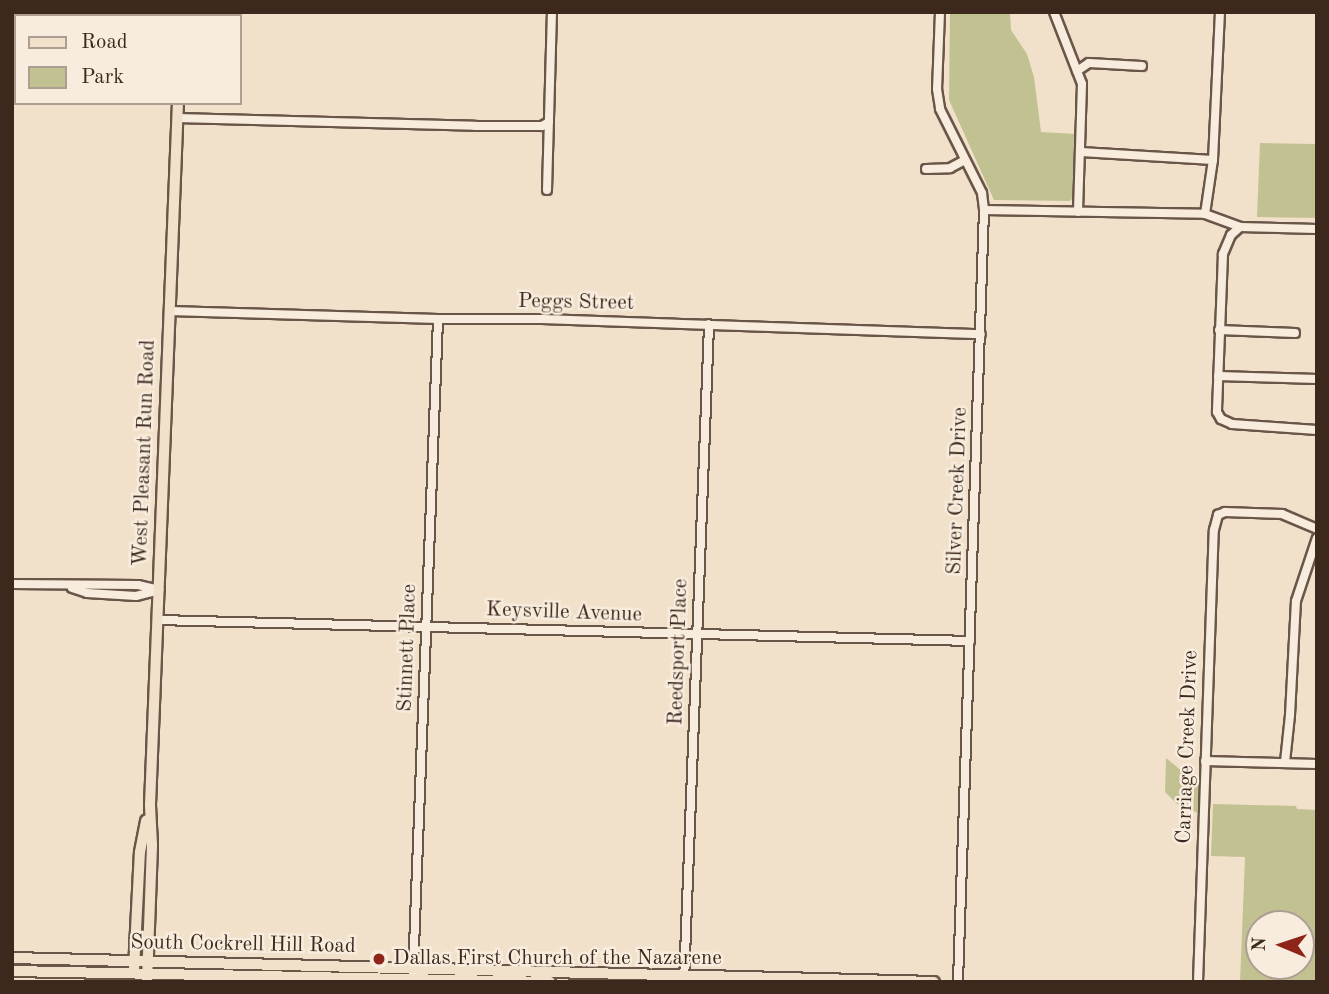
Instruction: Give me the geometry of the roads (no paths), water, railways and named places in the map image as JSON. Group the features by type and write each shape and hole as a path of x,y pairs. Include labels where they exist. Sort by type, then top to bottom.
{"main road":[{"name":"West Pleasant Run Road","path":"148,979 152,845 149,805 178,105"},
{"name":"West Pleasant Run Road","path":"134,978 140,852 149,805"},
{"name":"South Cockrell Hill Road","path":"12,958 148,962 412,979 550,982"},
{"name":"South Cockrell Hill Road","path":"12,971 148,979 369,975 413,967 684,978 934,982"}],"street":[{"path":"547,190 552,12"},
{"name":"Silver Creek Drive","path":"940,12 937,89 940,109 982,193 984,210 958,982"},
{"path":"1054,12 1077,71 1083,100 1078,212"},
{"path":"1205,214 1213,160 1220,12"},
{"path":"1077,71 1089,63 1142,66"},
{"path":"177,118 475,126 542,126 549,122"},
{"path":"1081,152 1213,160"},
{"path":"926,169 950,168 965,160"},
{"path":"984,210 1205,214 1240,227 1317,229"},
{"path":"1240,227 1231,235 1223,254 1217,412 1221,419 1232,424 1317,430"},
{"name":"Peggs Street","path":"170,311 709,324 981,334"},
{"name":"Stinnett Place","path":"412,979 438,319"},
{"name":"Reedsport Place","path":"684,978 709,324"},
{"path":"1219,330 1295,333"},
{"path":"1218,376 1317,379"},
{"name":"Carriage Creek Drive","path":"1198,982 1214,530 1218,515 1225,512 1282,514 1317,529"},
{"path":"1285,762 1296,600 1317,538"},
{"path":"12,584 69,587 87,593 136,596 159,590"},
{"name":"Keysville Avenue","path":"158,620 970,641"},
{"path":"1205,761 1317,764"}],"place":[{"name":"Dallas First Church of the Nazarene","path":"379,959"}]}
